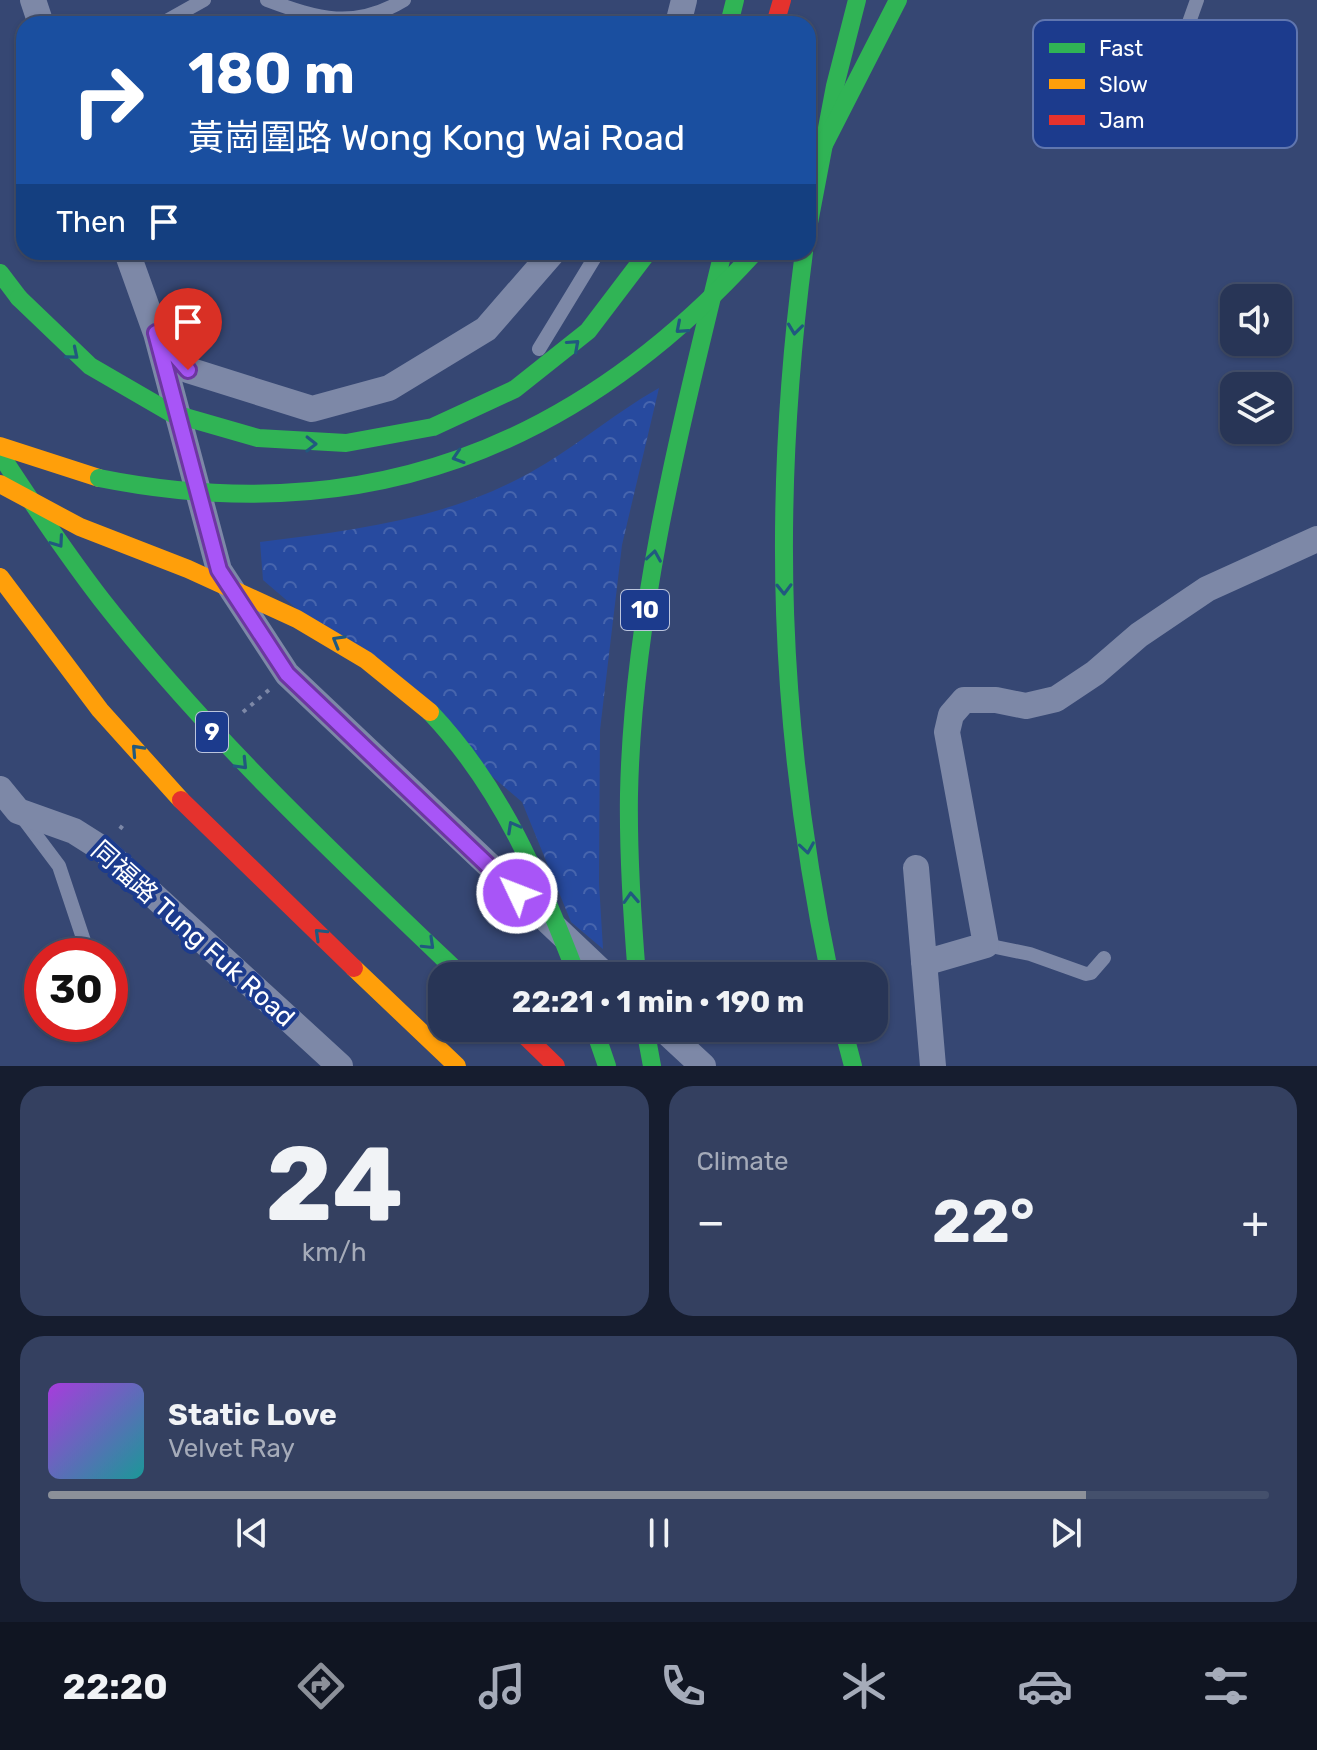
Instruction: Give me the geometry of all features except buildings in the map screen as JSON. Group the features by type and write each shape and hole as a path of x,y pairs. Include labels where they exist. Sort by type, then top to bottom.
{"highway":[{"path":"816,186 835,86 857,0"},
{"path":"816,160 898,0"},
{"path":"0,273 67,349 122,390 175,417 256,439 317,444 402,435 459,417 509,393 588,333 625,289 643,260"},
{"name":"10","path":"636,962 629,806 634,702 656,543 721,260"},
{"path":"0,446 125,485 194,495 278,496 409,473 495,444 571,408 674,334 747,260"},
{"path":"803,260 786,446 783,544 785,645 801,813 828,962"},
{"name":"9","path":"0,454 67,554 169,686 269,791 447,962"},
{"path":"0,484 79,526 193,571 333,637 391,677 457,741 494,794 532,864 571,962"},
{"path":"0,577 89,695 133,746 248,866 457,1066"},
{"path":"531,1042 556,1066"},
{"path":"599,1042 607,1066"},
{"path":"648,1042 652,1066"},
{"path":"847,1042 853,1066"}],"street":[{"path":"130,260 156,333 219,570 287,674 591,962"},
{"path":"156,333 188,370 312,409 389,388 486,329 546,260"},
{"path":"924,963 986,945 947,732 951,715 964,700 996,700 1026,706 1056,699 1095,673 1139,635 1207,589 1317,539"},
{"path":"0,789 18,811"},
{"name":"同福路 Tung Fuk Road","path":"18,811 74,831 104,850 340,1066"},
{"path":"911,880 924,963 933,1066"},
{"path":"677,1042 703,1066"}],"lane":[{"path":"175,16 204,0"},
{"path":"267,0 310,16"},
{"path":"361,16 404,0"},
{"path":"1190,20 1197,0"},
{"path":"509,393 593,260"},
{"path":"18,811 59,866 83,938"},
{"path":"986,945 1030,954 1086,974 1091,973 1104,958"}],"path":[{"path":"233,721 287,674"}],"green space":[{"path":"659,388 622,545 600,730 599,883 603,949 571,922 522,802 263,580 260,542 393,522 490,492 538,468"}],"traffic: fast":[{"path":"731,16 735,0"},
{"path":"816,186 835,86 857,0"},
{"path":"816,160 898,0"},
{"path":"19,298 90,366 171,413 258,438 346,443 433,427 515,389 588,331 642,260"},
{"path":"636,962 629,794 639,657 675,453 721,260"},
{"path":"99,478 196,492 288,493 375,482 459,459 538,424 614,378 686,320 747,260"},
{"path":"803,260 787,436 785,615 799,793 827,962"},
{"path":"0,273 19,298"},
{"path":"0,454 101,599 185,699 274,794 447,962"},
{"path":"430,712 478,772 517,836 571,962"},
{"path":"599,1042 607,1066"},
{"path":"648,1042 652,1066"},
{"path":"847,1042 853,1066"}],"traffic: slow":[{"path":"0,446 99,478"},
{"path":"0,484 80,527 188,569 297,619 366,660 430,712"},
{"path":"0,577 100,710 181,800"},
{"path":"354,968 457,1066"}],"traffic: jam":[{"path":"777,16 782,0"},
{"path":"181,800 354,968"},
{"path":"531,1042 556,1066"}],"route":[{"path":"188,370 156,333 219,570 287,674 383,769 517,893"}]}
